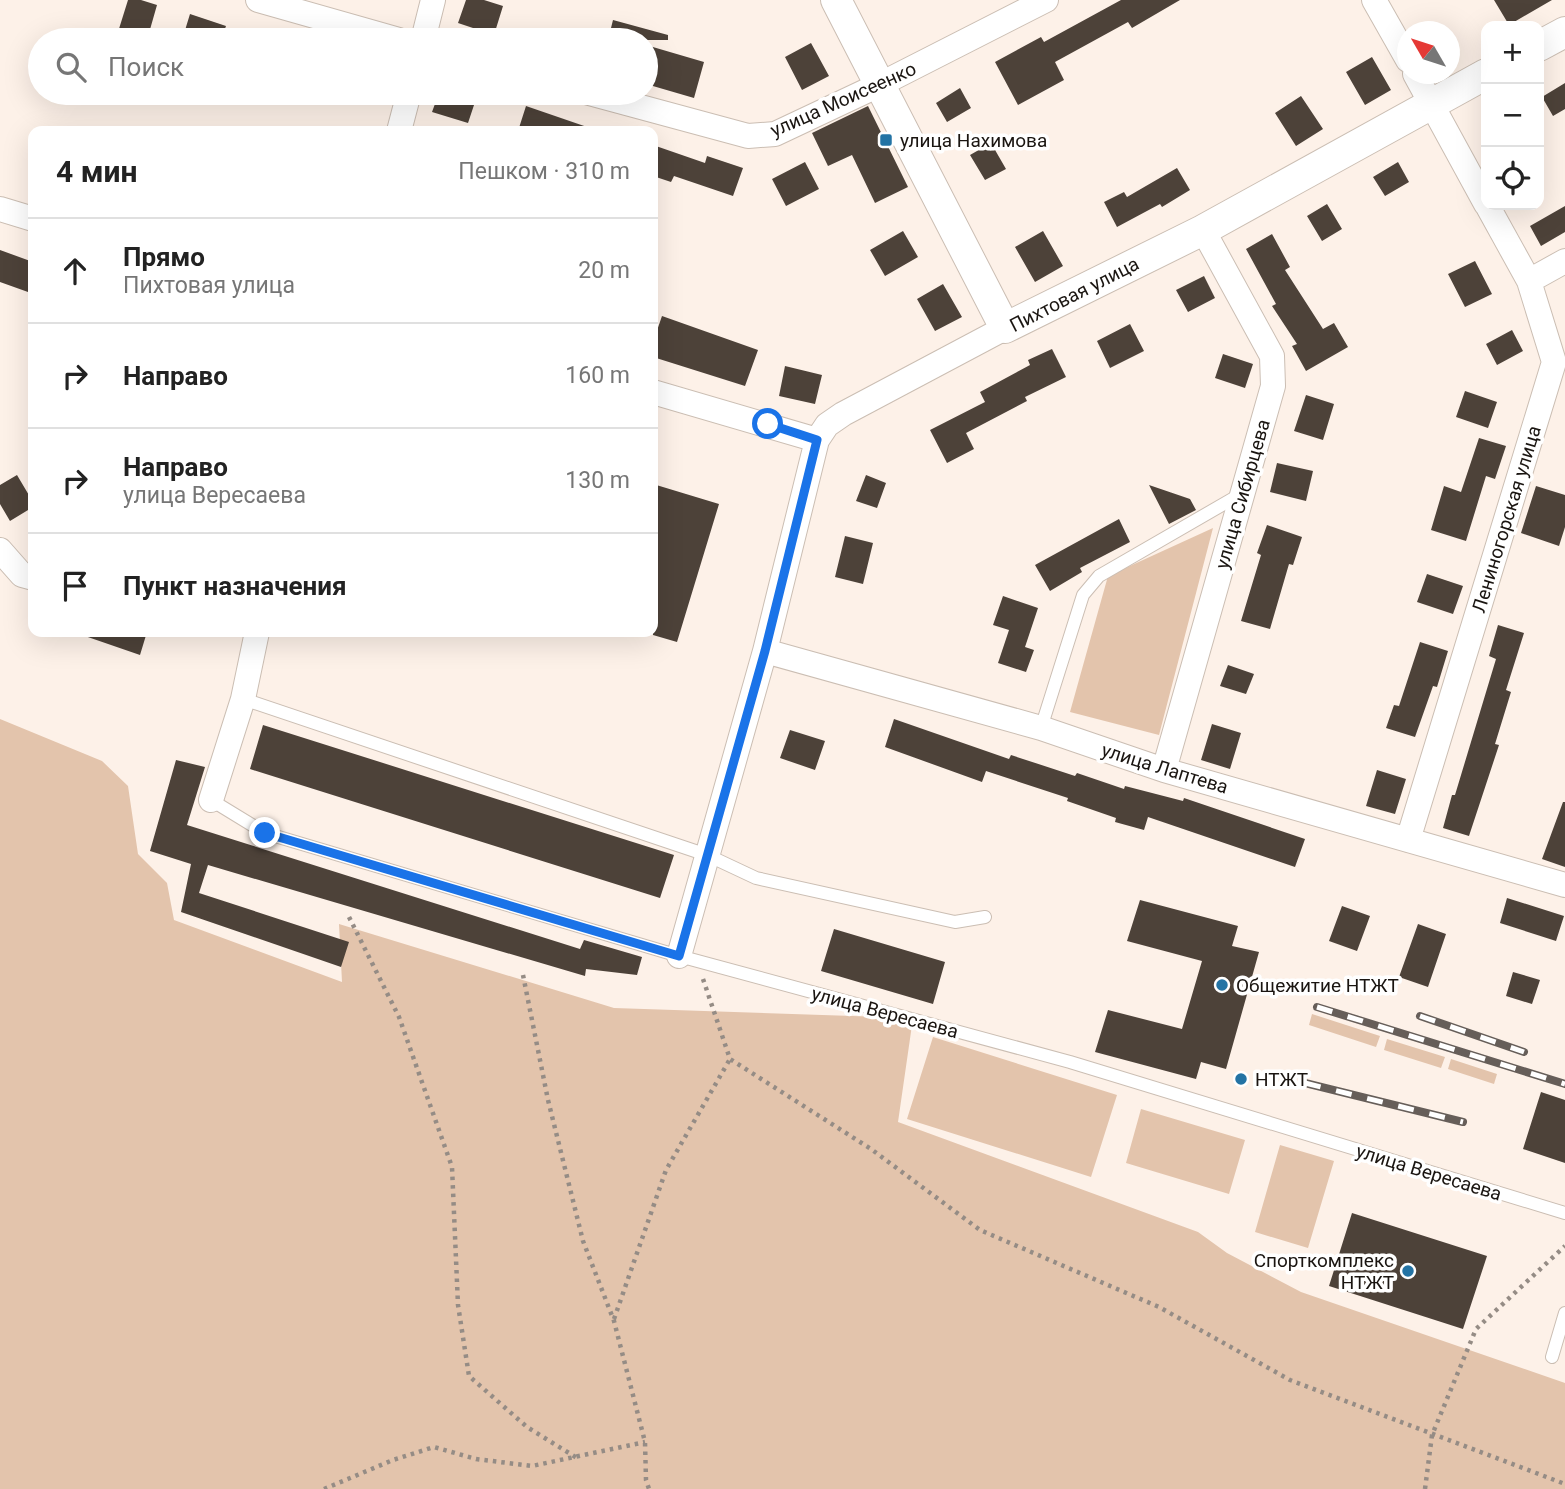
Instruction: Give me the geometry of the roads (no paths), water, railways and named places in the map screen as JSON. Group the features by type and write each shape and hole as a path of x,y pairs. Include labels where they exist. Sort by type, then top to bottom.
{"street":[{"path":"258,0 357,28"},
{"path":"426,28 433,0"},
{"path":"836,0 1005,328"},
{"name":"улица Моисеенко","path":"633,105 748,136 775,134 881,84 1046,0"},
{"path":"1374,0 1397,41"},
{"path":"1544,43 1565,32"},
{"name":"Пихтовая улица","path":"817,440 827,425 844,414 1005,328 1203,230 1481,77"},
{"name":"Лениногорская улица","path":"1421,84 1481,193"},
{"path":"399,126 406,105"},
{"path":"0,209 28,217"},
{"name":"Лениногорская улица","path":"1408,840 1560,368 1529,281 1490,210"},
{"name":"улица Сибирцева","path":"1164,769 1273,386 1272,356 1203,230"},
{"path":"1529,281 1565,261"},
{"path":"658,393 817,440 765,651 679,956"},
{"path":"0,550 22,575 28,577"},
{"path":"211,800 243,699 251,637"},
{"name":"улица Лаптева","path":"765,651 1041,728 1164,769 1565,885"}],"lane":[{"path":"1041,728 1083,595 1099,576 1241,494"},
{"path":"243,699 707,855 755,878 955,922 985,917"},
{"name":"улица Вересаева","path":"211,800 265,833 679,956 1070,1062 1565,1213"},
{"path":"1552,1357 1565,1313"}],"railway":[{"path":"1317,1007 1565,1084"},
{"path":"1420,1016 1524,1052"},
{"path":"1305,1083 1463,1122"}],"place":[{"name":"улица Нахимова","path":"886,140"},
{"name":"Общежитие НТЖТ","path":"1222,985"},
{"name":"НТЖТ","path":"1241,1079"},
{"name":"Спорткомплекс НТЖТ","path":"1408,1271"}]}
